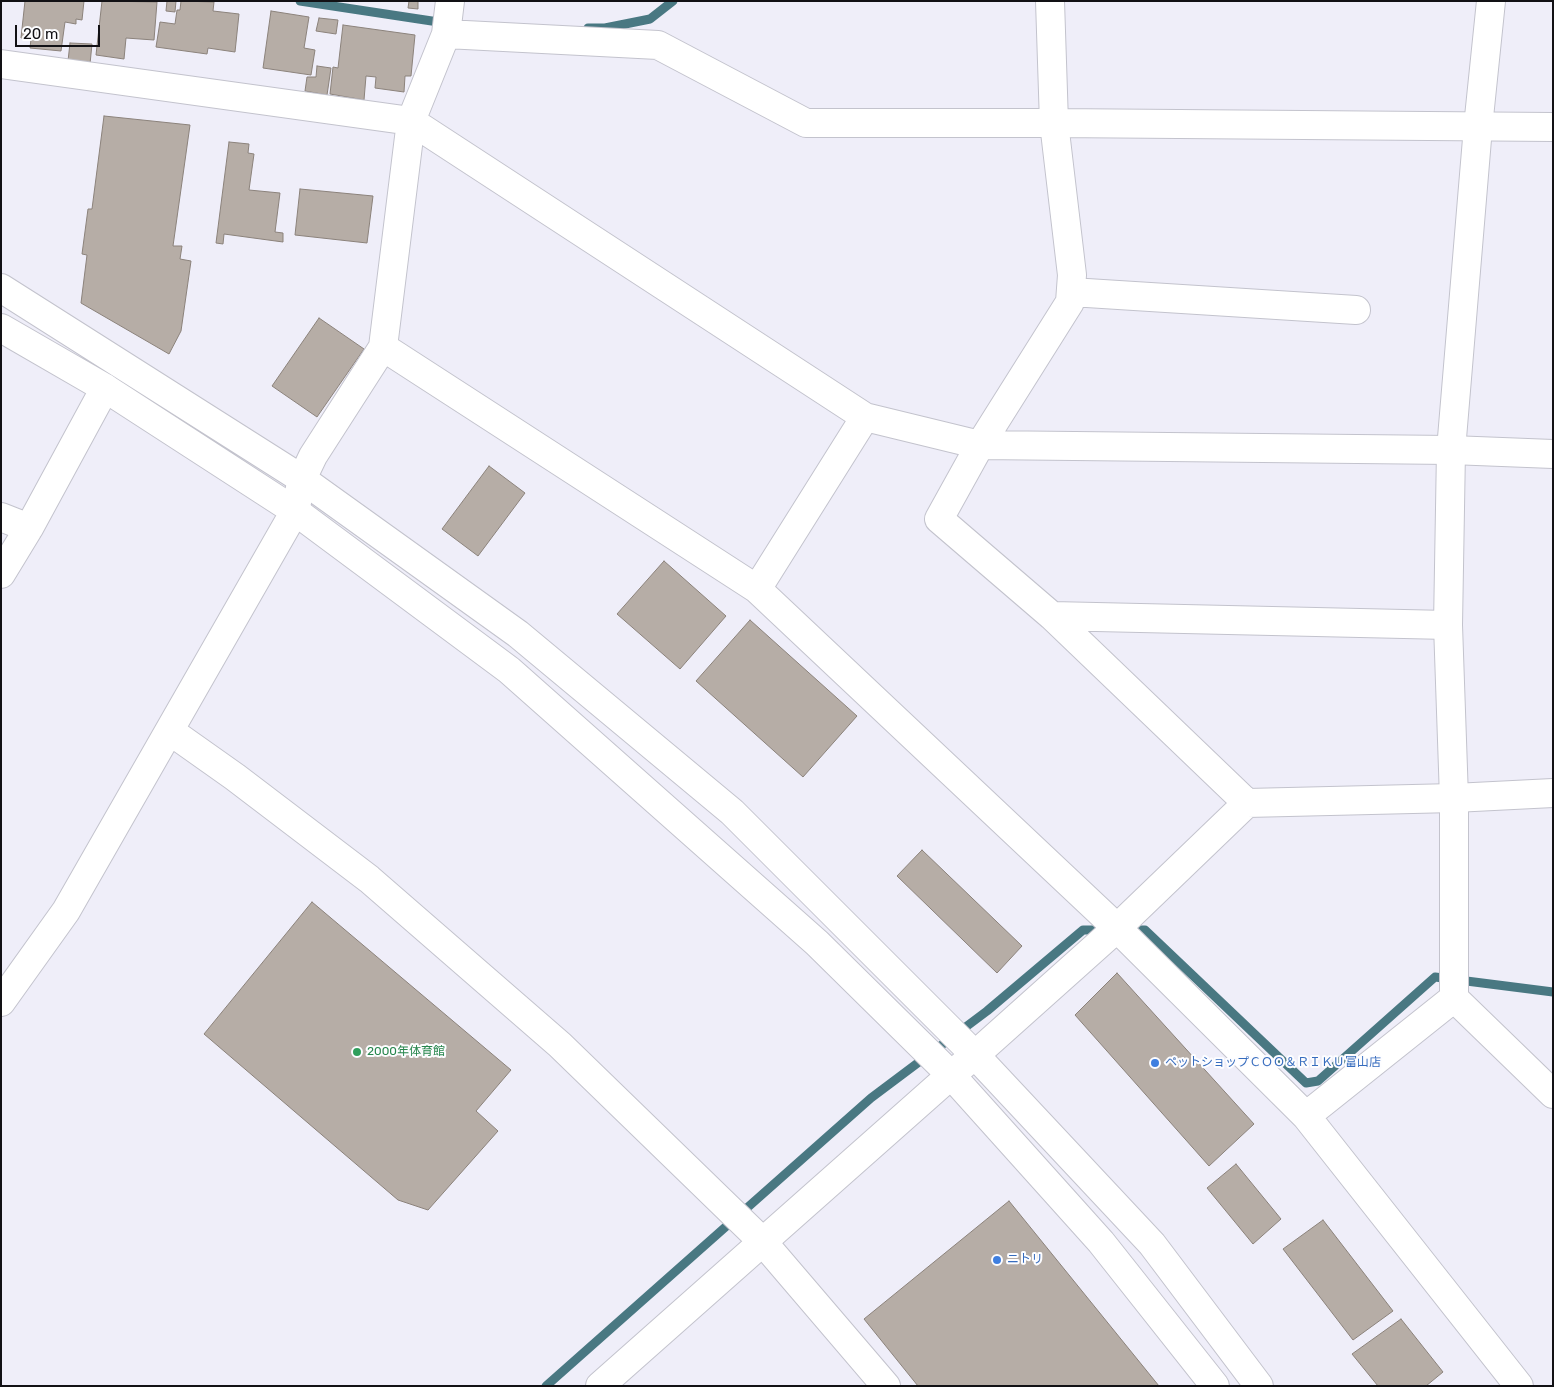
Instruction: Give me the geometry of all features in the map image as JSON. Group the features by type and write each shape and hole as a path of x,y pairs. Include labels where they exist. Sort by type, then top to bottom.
{"street":[{"path":"1,1002 66,911 170,732 295,510 302,478 313,456 383,347 411,121 446,34 450,1"},
{"path":"1050,1 1054,123 1072,275 1070,302 980,445 939,519 1052,616 1246,803"},
{"path":"1491,1 1478,127 1451,450 1448,625 1454,798 1454,998 1553,1094"},
{"path":"446,34 658,45 806,123 1553,127"},
{"path":"1,64 411,121 865,417 980,445 1451,450 1553,454"},
{"path":"1,288 302,478 518,634 732,812 975,1055 1152,1244 1258,1386"},
{"path":"1071,292 1356,310"},
{"path":"1,328 104,388 295,510 509,670 817,943 951,1075 1101,1242 1215,1386"},
{"path":"383,347 757,589 1117,928 1306,1116 1519,1386"},
{"path":"1,574 29,528 104,388"},
{"path":"757,589 865,417"},
{"path":"1,517 29,528"},
{"path":"1052,616 1448,625"},
{"path":"170,732 235,778 369,879 560,1045 762,1241 886,1386"},
{"path":"600,1386 1117,928 1246,803 1454,798 1553,793"},
{"path":"1306,1116 1454,998"}],"building":[{"path":"25,1 84,1 82,20 76,19 76,24 65,22 61,51 30,48 31,39 21,38"},
{"path":"102,1 157,2 154,40 126,38 124,59 96,55"},
{"path":"167,1 176,1 175,12 166,11"},
{"path":"181,1 214,2 213,11 239,14 235,52 208,48 207,54 156,47 160,22 175,24 177,10 180,10"},
{"path":"409,1 418,1 418,9 408,8"},
{"path":"271,11 309,17 304,48 315,50 311,75 263,68"},
{"path":"319,18 338,20 336,34 316,31"},
{"path":"343,25 415,35 411,76 405,76 404,92 375,88 376,77 366,76 364,100 330,94 333,67 338,68"},
{"path":"70,43 92,44 90,64 68,61"},
{"path":"317,66 331,68 327,95 305,91 307,77 316,77"},
{"path":"104,116 190,125 173,246 182,246 180,259 191,261 181,331 169,354 81,303 87,255 82,254 88,209 92,209"},
{"path":"229,142 249,144 248,153 254,154 249,190 280,193 275,232 283,233 283,242 224,234 223,244 216,243"},
{"path":"300,189 373,196 367,243 295,235"},
{"path":"319,318 364,349 317,417 272,386"},
{"path":"489,466 525,493 478,556 442,529"},
{"path":"664,561 726,616 680,669 617,614"},
{"path":"750,620 857,716 803,777 696,681"},
{"path":"922,850 1022,946 997,973 897,876"},
{"name":"2000年体育館","path":"312,902 511,1070 476,1111 498,1131 428,1210 398,1200 204,1034"},
{"path":"1117,973 1254,1124 1209,1166 1075,1015"},
{"path":"1236,1164 1281,1219 1253,1244 1207,1188"},
{"name":"ニトリ","path":"1009,1201 1159,1386 918,1386 864,1319"},
{"path":"1323,1220 1393,1311 1353,1340 1283,1249"},
{"path":"1401,1319 1443,1372 1426,1386 1378,1386 1352,1354"}],"waterway":[{"path":"300,1 445,23"},
{"path":"588,28 605,28 650,19 673,1"},
{"path":"546,1386 871,1098 987,1011 1083,930 1105,930"},
{"path":"1128,930 1145,930 1306,1083 1318,1081 1435,977 1553,992"}],"place":[{"name":"2000年体育館","path":"357,1052"},
{"name":"ペットショップＣＯＯ＆ＲＩＫＵ富山店","path":"1155,1063"},
{"name":"ニトリ","path":"997,1260"}]}
